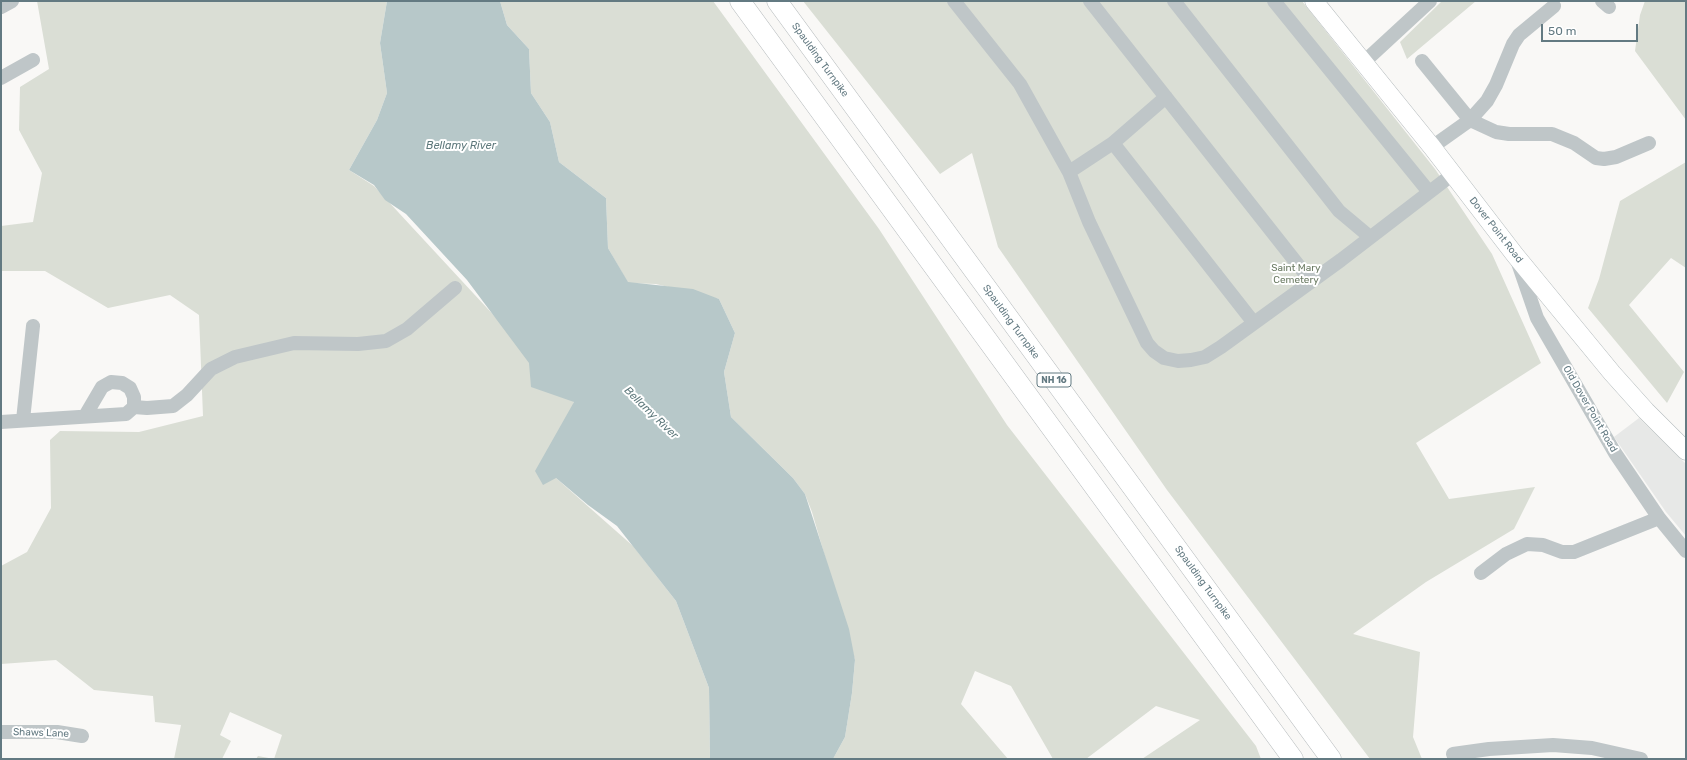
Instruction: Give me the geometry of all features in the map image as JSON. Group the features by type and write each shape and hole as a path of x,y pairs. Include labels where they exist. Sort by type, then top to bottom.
{"highway":[{"name":"NH 16","path":"740,1 1293,759"},
{"name":"Spaulding Turnpike","path":"777,1 1331,759"}],"main road":[{"name":"Dover Point Road","path":"1314,1 1432,147 1515,255 1612,373 1646,411 1686,451"}],"street":[{"path":"1,6 12,1"},
{"path":"954,1 1020,84 1069,172 1089,222 1147,343 1154,351 1164,358 1178,361 1205,357 1254,323 1453,174"},
{"path":"1090,1 1310,280"},
{"path":"1174,1 1340,211 1370,237"},
{"path":"1274,1 1429,192"},
{"path":"1364,62 1430,1"},
{"path":"1432,147 1470,120 1487,100 1496,85 1513,44 1519,35 1554,6"},
{"path":"1,78 33,60"},
{"path":"1422,61 1470,120 1496,132 1509,134 1541,133 1562,137 1591,156 1604,159 1616,157 1649,143"},
{"path":"1069,172 1113,143 1166,97"},
{"path":"1113,143 1254,323"},
{"name":"Old Dover Point Road","path":"1515,255 1537,318 1615,453 1659,518 1686,551"},
{"path":"1,422 126,414 134,407 172,406 186,395 211,369 235,357 294,343 358,344 386,341 407,329 455,288"},
{"path":"23,420 33,326"},
{"path":"85,416 102,387 111,382 122,383 130,388 134,398 134,407"},
{"path":"1481,573 1506,554 1527,544 1544,545 1562,552 1574,552 1659,518"},
{"name":"Shaws Lane","path":"1,732 57,732 82,736"},
{"path":"1453,754 1489,749 1553,745 1592,748 1641,759"}],"shaded area":[{"path":"1639,418 1686,464 1686,536 1666,512 1614,437"}],"green space":[{"path":"37,1 387,1 380,43 387,93 377,120 349,170 374,186 574,402 556,478 633,546 676,601 709,688 710,759 274,759 282,735 230,712 220,735 231,741 222,759 174,759 181,725 155,722 153,696 94,690 56,660 1,664 1,566 27,552 51,508 50,440 60,431 139,432 203,416 199,315 170,295 108,308 45,271 1,271 1,226 33,222 42,173 19,130 20,87 49,69"},
{"path":"500,1 713,1 879,229 1007,425 1256,746 1261,759 1142,759 1200,720 1156,706 1086,759 1053,759 1011,686 975,671 961,704 1008,759 833,759 845,737 852,693 855,660 812,512 805,494 793,478 731,417 724,372 735,333 719,299 656,284 628,283 608,248 606,198 559,162 550,122 531,93 529,49 507,25"},
{"name":"Saint Mary Cemetery","path":"803,1 1302,1 1435,169 1492,254 1541,363 1416,443 1449,499 1535,487 1514,529 1426,582 1353,634 1420,652 1413,737 1422,759 1370,759 1167,490 998,247 972,153 940,174"},
{"path":"1442,1 1476,1 1407,59 1400,42"},
{"path":"1645,1 1686,1 1686,120 1635,51 1640,15"},
{"path":"1686,162 1686,268 1671,258 1629,305 1684,372 1667,403 1588,308 1599,279 1620,201"},
{"path":"258,756 274,759 256,759"}],"water":[{"name":"Bellamy River","path":"387,1 500,1 507,25 529,49 531,93 550,122 559,162 606,198 608,248 628,282 693,289 719,299 735,333 724,372 731,417 793,478 805,494 849,629 855,660 852,693 845,737 833,759 710,759 709,688 676,601 617,526 588,505 556,478 543,485 535,471 574,402 531,387 529,363 467,280 406,214 385,200 374,185 349,170 377,120 387,93 380,43"}]}
